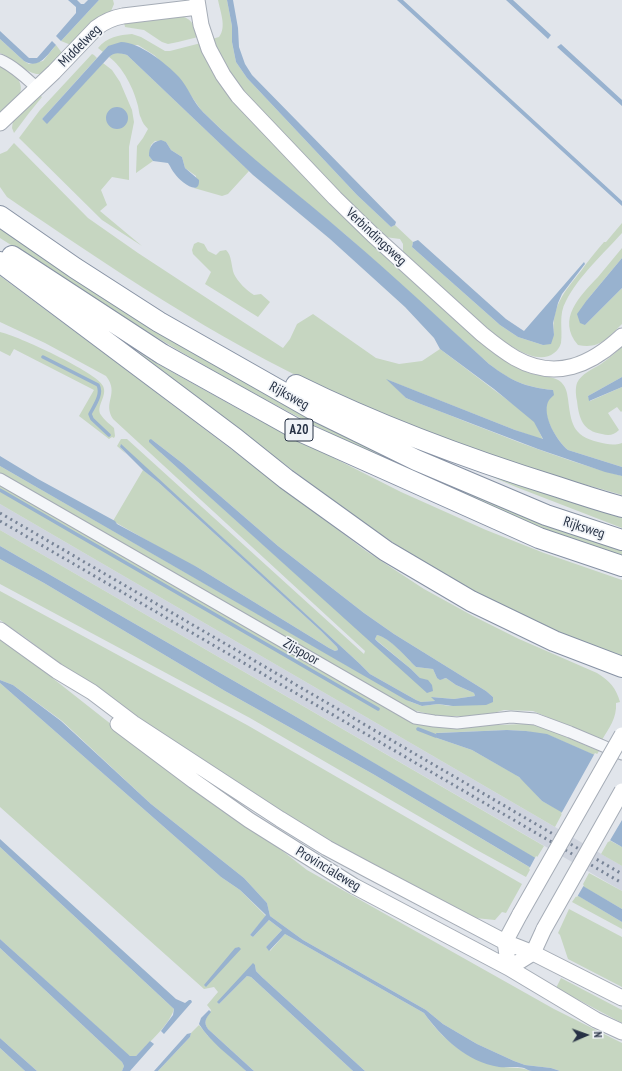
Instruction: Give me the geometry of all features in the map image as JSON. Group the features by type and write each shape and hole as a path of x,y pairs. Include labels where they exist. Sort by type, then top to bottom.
{"highway":[{"name":"Rijksweg","path":"0,216 75,268 146,314 314,410 416,460 546,515 622,540"},
{"name":"Rijksweg","path":"0,248 162,354 302,432 539,538 622,566"},
{"path":"0,262 236,439 286,480 386,550 471,601 554,641 622,667"},
{"name":"A20","path":"224,359 247,361 371,420 431,445 520,475 622,506"}],"street":[{"name":"Middelweg","path":"0,124 96,28 104,22 123,16 198,4"},
{"name":"Verbindingsweg","path":"198,4 201,24 209,49 223,75 238,96 373,235 498,347 515,358 531,365 561,369 580,365 593,359 606,350 620,337"},
{"path":"0,60 6,62 18,71 37,88"},
{"name":"Zijspoor","path":"0,479 415,718 457,723 511,717 535,719 622,754"},
{"name":"Provincialeweg","path":"0,630 57,671 92,692 133,723 227,786 320,844 505,942 533,953 622,998"},
{"name":"Provincialeweg","path":"57,671 86,698 126,730 249,820 354,886 509,968 596,1020 622,1032"},
{"path":"622,736 505,942 509,968 533,953 544,929 622,791"}],"shaded area":[{"path":"0,504 622,866 622,891 0,530"}],"green space":[{"path":"99,0 113,0 114,4 111,11 71,45 61,41"},
{"path":"218,0 227,0 232,26 232,42 236,62 247,78 357,195 391,227 395,225 413,242 412,247 500,325 518,337 543,345 554,335 555,316 564,293 595,252 604,242 606,242 622,223 622,233 584,274 566,301 561,317 561,343 554,353 540,357 532,356 516,349 496,336 403,253 403,244 400,239 385,237 335,188 234,81 212,39 219,37 223,24"},
{"path":"182,16 193,24 198,37 168,44 162,42 144,30 125,27 124,22"},
{"path":"132,34 141,37 165,51 201,43 203,50 478,339 510,364 529,373 555,378 561,382 567,392 570,415 574,427 583,436 607,444 622,443 622,467 568,450 564,447 553,431 546,413 547,404 553,390 526,385 504,375 489,364 347,236 247,154 201,110 178,77 154,55 138,45 108,46 103,52 98,48 105,41 114,37"},
{"path":"0,39 29,64 43,61 56,45 62,53 52,66 45,72 35,74 0,53"},
{"path":"114,53 127,55 249,171 228,194 222,196 194,188 197,187 196,176 185,168 182,157 171,150 166,142 155,141 151,145 149,156 153,161 136,173 137,146 148,129 140,117 131,86 119,66 109,57"},
{"path":"92,54 97,58 42,119 47,123 103,63 112,70 120,82 132,110 134,122 129,147 129,180 112,177 101,190 107,205 100,211 142,246 102,220 19,138 40,110"},
{"path":"0,66 17,78 20,82 21,92 12,104 0,115"},
{"path":"39,94 42,97 14,133 12,128 13,120"},
{"path":"14,143 88,218 138,253 283,348 290,339 297,324 313,314 376,358 399,364 422,361 440,349 526,414 535,422 543,440 388,380 406,398 418,403 570,461 622,476 622,495 554,476 455,443 379,413 329,391 245,349 164,301 7,197 0,187 0,154 7,151"},
{"path":"0,227 56,266 595,542 622,551 622,557 515,518 411,473 259,396 156,337 0,238"},
{"path":"198,242 204,244 208,251 216,255 220,251 226,250 230,258 234,274 240,283 254,295 261,294 270,302 258,317 205,284 211,272 193,254 192,250 194,244"},
{"path":"622,248 622,258 587,300 585,325 622,288 622,324 603,342 592,346 578,345 569,326 573,308 584,292"},
{"path":"0,276 366,551 424,589 473,616 519,639 597,673 606,679 617,693 620,702 616,703 614,718 602,740 533,711 504,710 483,716 437,716 413,710 387,697 0,475 0,466 411,702 422,706 438,704 449,706 493,697 486,691 394,634 364,613 278,546 182,463 151,439 161,453 394,662 420,678 375,639 377,635 393,644 416,667 433,669 437,678 446,678 456,685 474,693 475,696 454,699 432,697 435,701 421,702 370,674 121,445 120,447 126,454 117,446 121,439 127,439 364,654 365,651 113,419 109,408 111,388 110,382 106,376 45,343 0,322"},
{"path":"92,323 156,363 251,416 401,492 486,530 544,553 622,580 622,659 579,643 467,588 413,556 354,516 279,460 251,443"},
{"path":"0,332 56,355 87,372 98,380 103,386 104,390 99,408 100,412 104,419 114,428 114,438 112,437 109,439 79,416 94,390 14,349 10,356 0,351"},
{"path":"622,346 622,377 588,396 590,401 622,387 622,411 621,412 617,407 608,413 619,430 613,434 605,435 590,430 583,423 579,413 576,388 577,383 584,374 601,364"},
{"path":"444,456 622,514 622,528 516,487"},
{"path":"143,470 321,631 337,647 338,650 335,651 329,648 197,567 185,562 113,521"},
{"path":"0,485 415,723 436,727 526,724 540,726 599,751 596,756 553,737 526,731 507,730 436,733 437,738 472,750 524,781 542,801 563,812 555,827 0,504"},
{"path":"0,530 544,846 536,859 293,715 0,546"},
{"path":"0,559 44,583 225,691 373,774 531,868 526,877 250,718 0,584"},
{"path":"0,591 247,725 522,884 506,913 502,912 495,920 465,917 344,851 110,701 0,620"},
{"path":"0,639 41,669 135,743 262,835 307,870 554,1009 622,1043 622,1071 560,1071 551,1068 525,1065 514,1061 477,1044 443,1024 426,1010 303,940 270,916 267,903 244,878 151,804 62,721 13,685 0,680"},
{"path":"0,683 221,877 240,890 266,916 250,935 253,937 269,920 282,930 266,947 270,951 285,934 424,1013 447,1039 465,1053 486,1063 497,1066 531,1071 365,1071 263,978 256,971 255,965 218,1002 219,1004 247,976 251,977 353,1071 254,1071 206,1026 206,1019 211,1010 207,1005 218,992 214,987 204,989 0,807"},
{"path":"609,840 622,847 622,866 601,854"},
{"path":"0,847 174,1009 168,1022 136,1056 130,1056 127,1054 0,939"},
{"path":"589,873 622,891 622,909 582,886"},
{"path":"577,895 622,922 622,929 572,902"},
{"path":"569,909 622,937 622,987 568,959 558,933"},
{"path":"0,948 122,1062 124,1066 122,1071 37,1071 0,1038"},
{"path":"561,978 622,1010 622,1023 556,988"},
{"path":"199,1025 208,1036 246,1071 158,1071 190,1037 191,1033"},
{"path":"0,1048 25,1071 0,1071"}],"water":[{"path":"68,0 77,0 81,4 84,4 88,0 99,0 61,41 56,36 76,13 76,7"},
{"path":"227,0 233,0 238,28 239,47 245,64 252,75 396,222 395,225 391,227 357,195 247,78 236,62 232,42 232,26"},
{"path":"397,0 403,0 622,201 622,206"},
{"path":"506,0 513,0 551,35 548,39"},
{"path":"0,31 29,58 37,58 52,41 56,45 46,57 38,63 29,63 24,61 0,39"},
{"path":"121,42 144,49 167,66 179,77 199,108 220,129 329,220 489,364 512,379 526,385 553,390 554,395 548,402 547,414 555,435 559,441 568,450 622,467 622,476 605,472 538,449 406,398 386,379 515,430 543,439 534,422 494,389 440,349 434,338 405,307 330,239 253,175 127,55 117,53 109,57 47,124 42,119 108,46"},
{"path":"561,44 622,100 622,106 557,47"},
{"path":"117,107 125,110 128,118 125,126 117,129 109,126 106,118 109,110"},
{"path":"161,140 166,142 171,150 182,157 185,168 199,180 196,188 189,186 181,180 174,173 168,163 153,161 149,156 152,145"},
{"path":"418,240 506,319 524,331 584,262 585,264 562,294 558,303 553,323 554,335 551,344 543,345 518,337 500,325 412,247 413,242"},
{"path":"622,258 622,288 585,325 580,323 577,314"},
{"path":"622,377 622,387 589,401 588,396"},
{"path":"151,439 182,463 278,546 364,613 394,634 486,691 493,697 493,702 486,705 453,706 438,704 422,706 406,700 0,466 0,456 38,479 115,521 117,524 197,567 329,648 335,651 338,650 337,647 321,631 158,482 144,471 120,447 121,444 370,674 421,702 435,701 431,697 454,699 475,696 474,693 456,685 446,678 440,680 437,678 433,669 416,667 403,653 387,640 377,635 375,639 378,642 420,678 428,680 432,685 433,691 427,693 149,442"},
{"path":"0,546 293,715 622,909 622,922 373,774 225,691 44,583 0,559"},
{"path":"0,680 13,685 61,721 151,804 244,878 267,903 270,916 303,940 426,1010 443,1024 477,1044 525,1065 551,1068 560,1071 532,1071 521,1067 499,1067 476,1060 456,1048 447,1040 424,1013 285,934 269,951 266,947 282,930 269,920 253,937 250,935 266,915 240,890 221,877 0,683"},
{"path":"507,730 547,734 622,767 622,847 542,801 519,777 472,750 437,738 436,733"},
{"path":"0,839 176,999 185,1003 191,1000 192,1002 164,1034 161,1031 173,1015 174,1009 0,847"},
{"path":"0,939 130,1056 136,1056 150,1041 154,1044 130,1071 122,1071 124,1066 122,1062 0,948"},
{"path":"239,947 241,949 206,987 204,985 235,948"},
{"path":"253,963 256,971 263,978 365,1071 353,1071 251,977 247,976 219,1004 217,1002"},
{"path":"209,1010 211,1012 205,1022 206,1027 254,1071 246,1071 214,1043 204,1031 199,1024 201,1018"},
{"path":"191,1033 190,1037 158,1071 154,1071 187,1034"},
{"path":"0,1038 37,1071 25,1071 0,1048"}],"pier":[{"path":"595,753 622,765 622,820 609,842 561,814"},
{"path":"536,856 584,885 577,897 529,869"}],"waterway":[{"path":"43,357 98,385 99,396 90,414 92,419 109,435"},
{"path":"0,490 378,709"},
{"path":"418,729 436,736"}],"railway":[{"path":"0,513 622,874"},
{"path":"0,521 622,883"}]}
